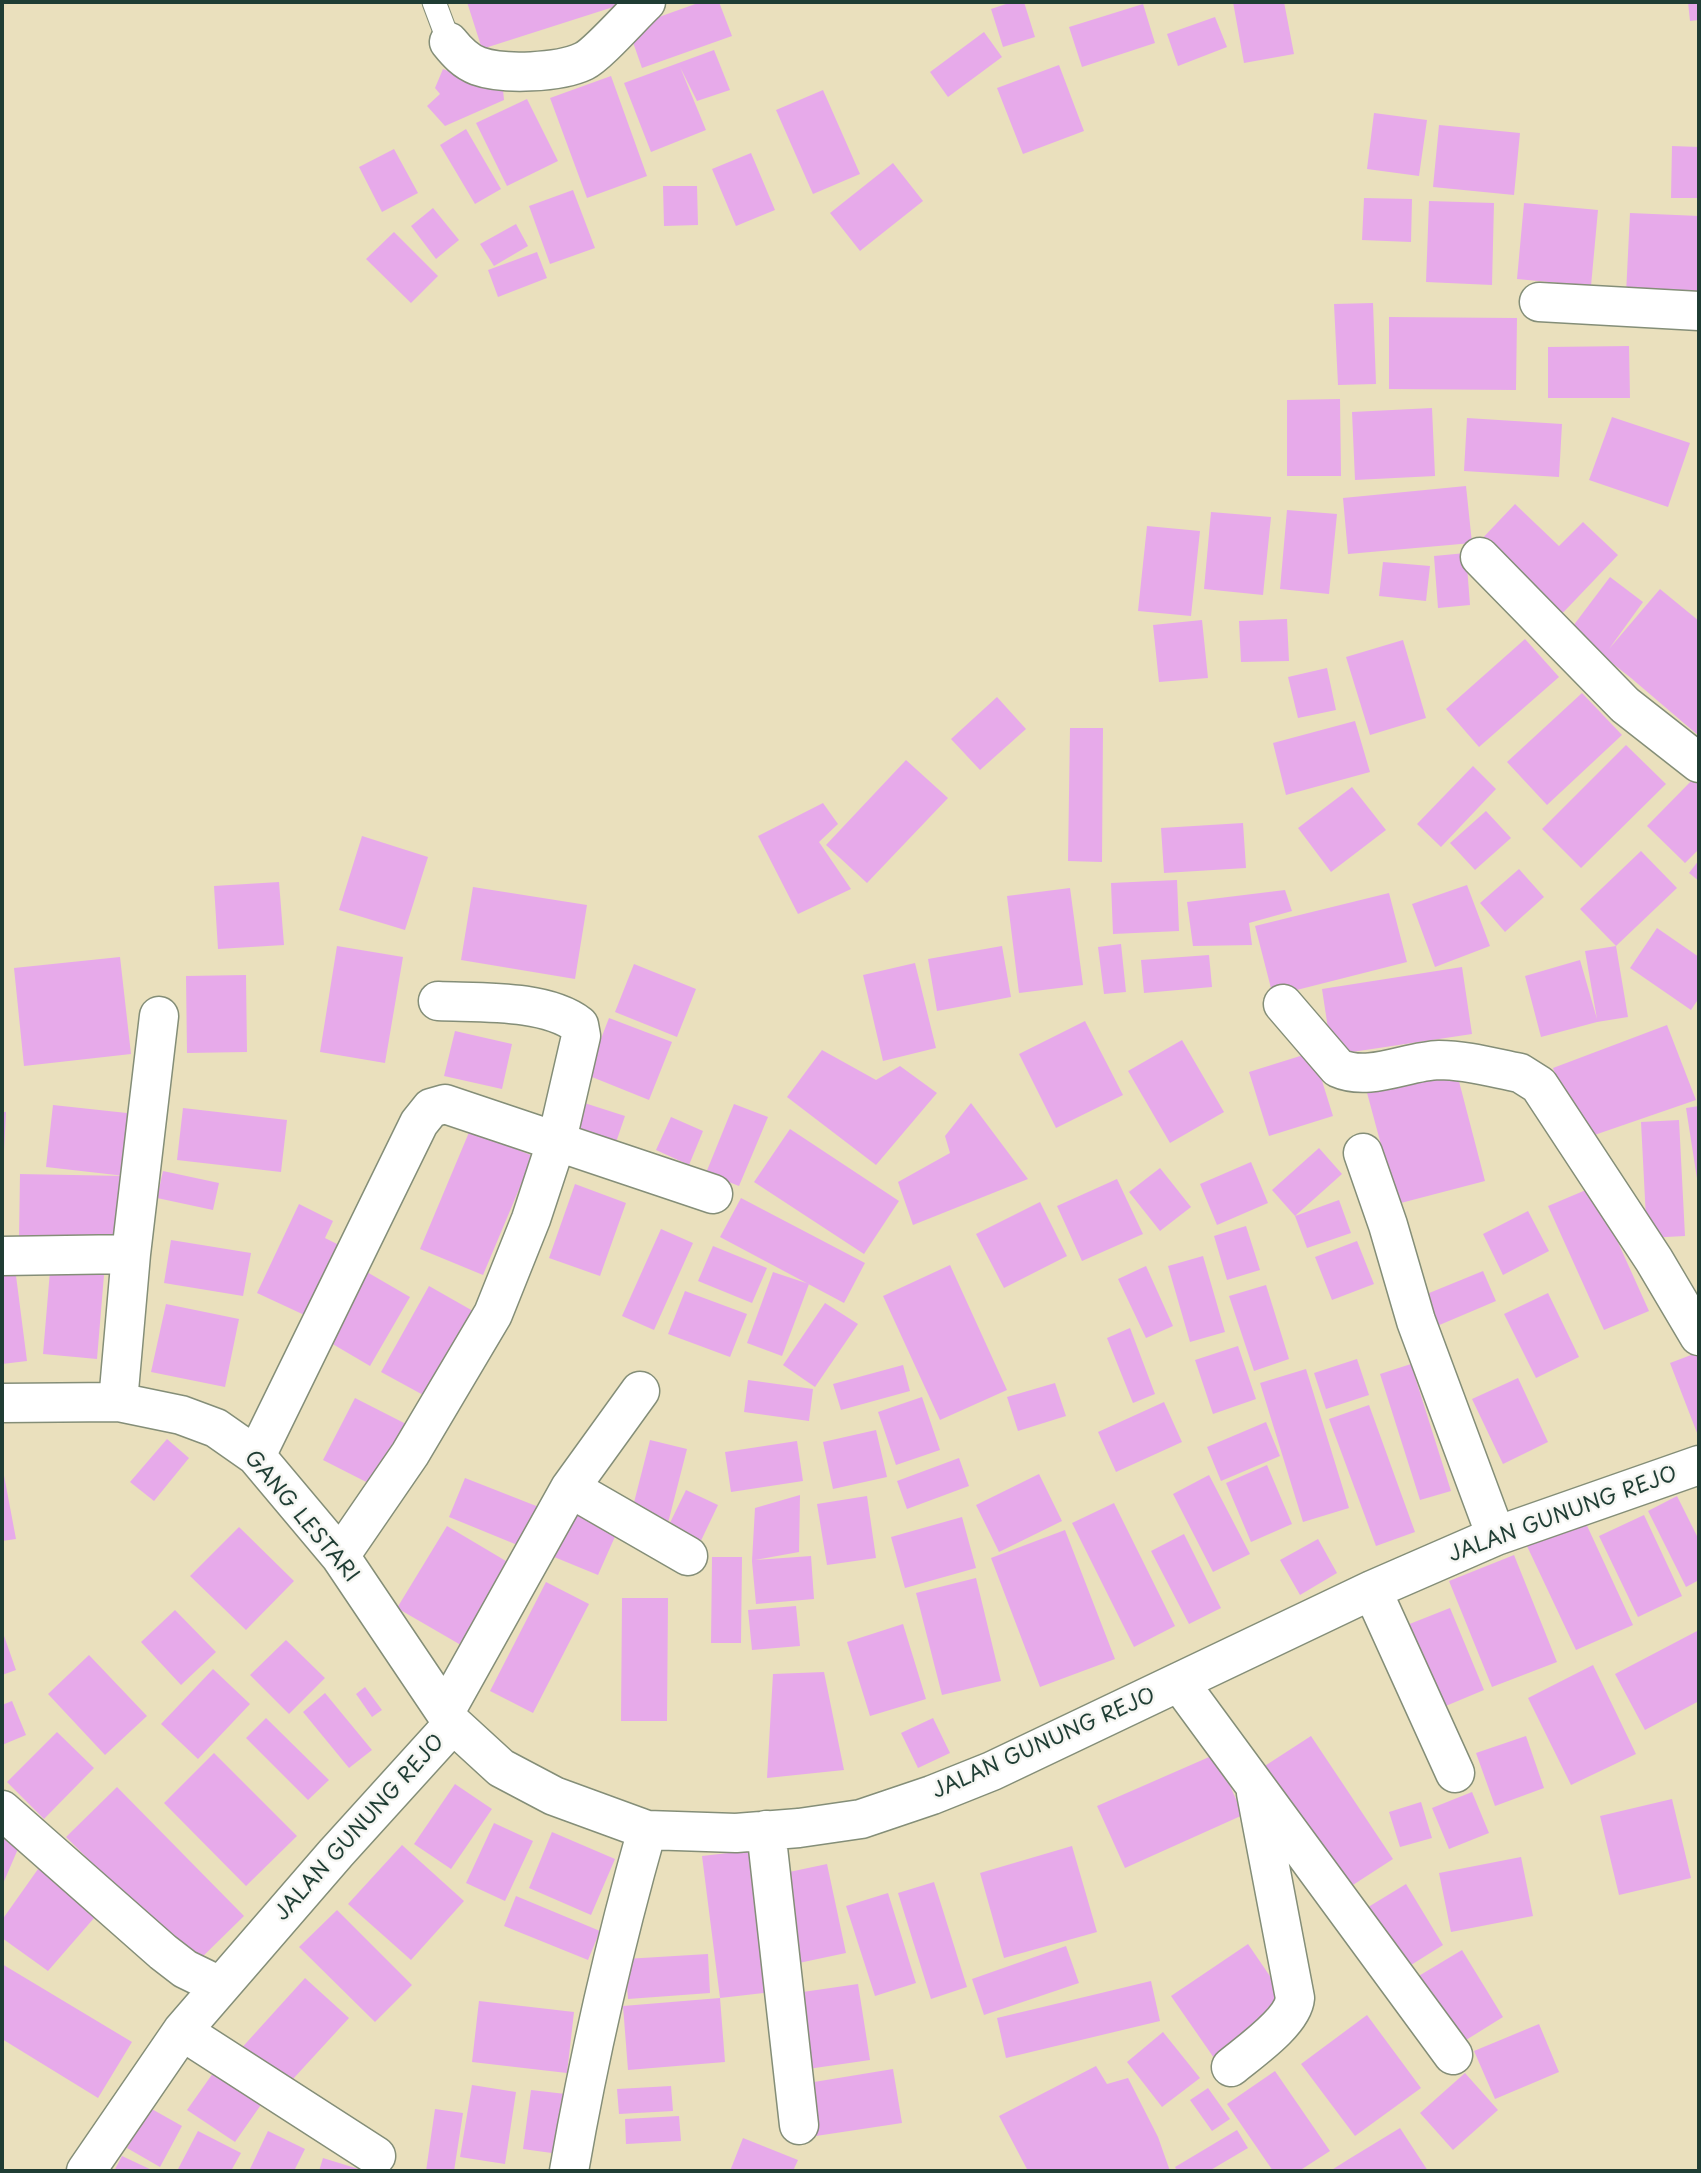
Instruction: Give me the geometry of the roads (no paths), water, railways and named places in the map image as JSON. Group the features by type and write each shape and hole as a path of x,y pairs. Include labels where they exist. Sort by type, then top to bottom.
{"street":[{"path":"449,42 460,55 478,66 516,71 550,71 585,61 646,2"},
{"path":"1539,302 1699,311"},
{"path":"1480,557 1625,705 1699,762"},
{"path":"341,1556 410,1454 493,1314 531,1219 557,1140 581,1036 579,1025 571,1019 522,1005 438,1001"},
{"path":"1283,1004 1338,1068 1348,1073 1443,1060 1520,1073 1532,1078 1654,1259 1699,1336"},
{"path":"118,1402 131,1254 159,1016"},
{"path":"256,1457 419,1123 431,1108 445,1104 713,1194"},
{"path":"1363,1153 1388,1224 1416,1321 1496,1536"},
{"path":"2,1256 131,1254"},
{"path":"449,1718 570,1488 640,1391"},
{"name":"GANG LESTARI","path":"2,1403 118,1402 181,1415 216,1428 256,1457 341,1556 449,1718"},
{"name":"JALAN GUNUNG REJO","path":"86,2171 182,2031 449,1718 501,1768 554,1796 647,1830 736,1833 861,1819 992,1771 1373,1590 1496,1536 1699,1465"},
{"path":"570,1488 688,1556"},
{"path":"1373,1590 1455,1773"},
{"path":"1180,1682 1453,2055"},
{"path":"1231,2067 1279,2026 1294,2006 1295,1998 1254,1782"},
{"path":"2,1810 163,1952 186,1969 220,1986"},
{"path":"569,2171 584,2083 613,1953 647,1830"},
{"path":"766,1830 799,2125"},
{"path":"182,2031 376,2156"}],"lane":[{"path":"434,2 449,42"}]}
